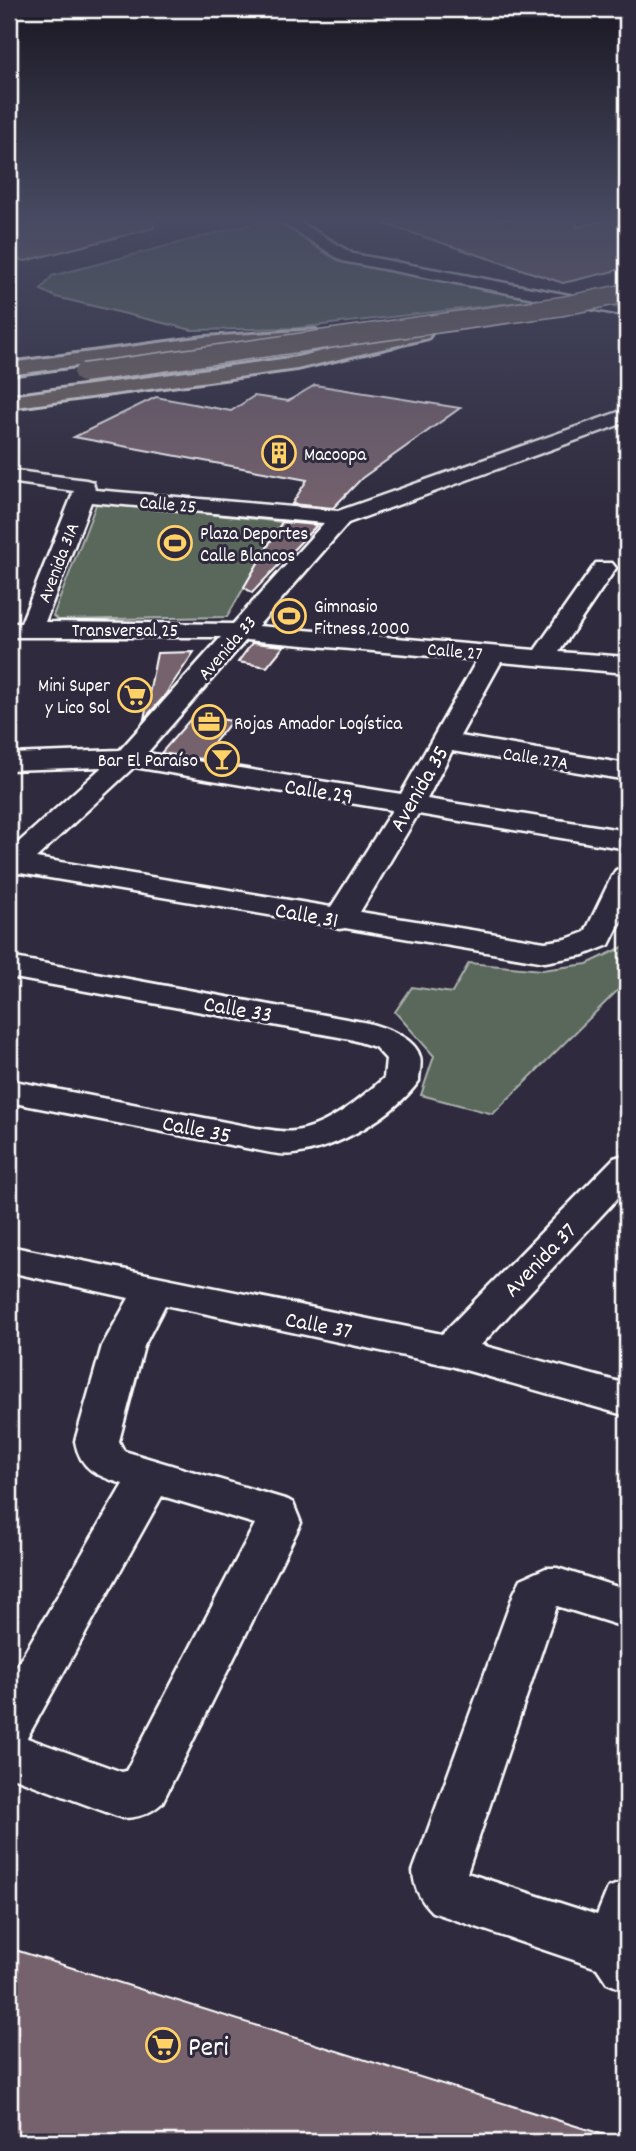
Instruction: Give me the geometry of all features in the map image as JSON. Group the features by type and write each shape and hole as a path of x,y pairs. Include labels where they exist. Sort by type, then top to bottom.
{"highway":[{"path":"9,393 524,319"},
{"path":"9,384 93,380 324,358 417,332"},
{"path":"9,371 246,339 417,332"},
{"path":"9,405 93,380"}],"street":[{"path":"417,332 500,319"},
{"name":"Avenida 33","path":"11,865 128,758 340,518 624,418"},
{"name":"Calle 25","path":"9,476 86,486 83,495 340,518"},
{"name":"Avenida 31A","path":"20,630 83,495"},
{"path":"542,658 604,568"},
{"name":"Transversal 25","path":"20,630 240,631"},
{"name":"Calle 27","path":"240,631 627,665"},
{"name":"Avenida 35","path":"339,920 409,805 493,653"},
{"name":"Calle 27A","path":"445,742 627,772"},
{"name":"Calle 29","path":"9,762 128,758 627,840"},
{"name":"Calle 31","path":"11,865 545,952 573,948 598,937 627,876"},
{"name":"Calle 33","path":"9,967 356,1030 387,1040 403,1057 401,1081 377,1103"},
{"name":"Calle 35","path":"9,1091 256,1139 293,1143 328,1134 377,1103"},
{"name":"Avenida 37","path":"451,1351 627,1166"},
{"name":"Calle 37","path":"9,1259 451,1351 627,1400"},
{"path":"9,1754 122,1795 135,1795 144,1787 278,1523 277,1516 272,1512 109,1462 99,1453 97,1441 123,1346 153,1290"},
{"path":"9,1724 151,1476"},
{"path":"624,1939 451,1894 441,1884 440,1871 538,1592 546,1587 557,1587 627,1609"}],"green space":[{"path":"148,319 371,319 297,328 192,330"},
{"name":"Plaza Deportes Calle Blancos","path":"97,502 282,522 227,617 58,620 53,616"},
{"path":"627,945 627,981 493,1114 421,1095 434,1056 395,1012 412,987 452,993 469,963 542,970 587,964"}],"building":[{"name":"Macoopa","path":"315,385 460,408 362,478 333,508 292,504 307,480 74,437 156,397 231,411 254,396 288,401"},
{"path":"282,522 317,525 252,593 244,587"},
{"path":"252,643 284,646 267,667 238,662"},
{"path":"194,652 163,698 144,719 157,653"},
{"path":"194,715 232,721 201,759 161,753"},
{"name":"Peri","path":"9,1948 611,2137 610,2142 9,2142"}],"place":[{"name":"Macoopa","path":"279,453"},
{"name":"Plaza Deportes Calle Blancos","path":"175,543"},
{"name":"Gimnasio Fitness 2000","path":"289,616"},
{"name":"Mini Super y Lico Sol","path":"135,695"},
{"name":"Rojas Amador Logística","path":"209,722"},
{"name":"Bar El Paraíso","path":"222,759"},
{"name":"Peri","path":"163,2045"}]}
